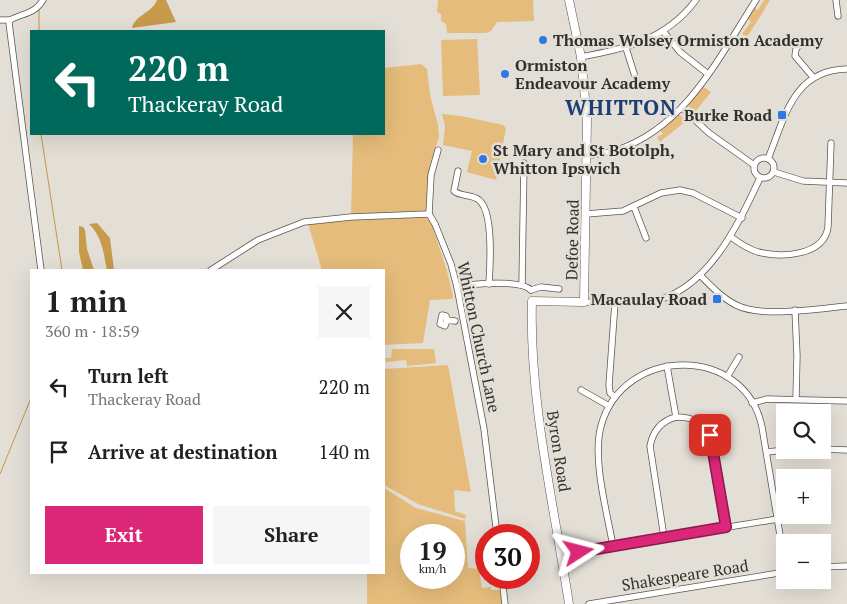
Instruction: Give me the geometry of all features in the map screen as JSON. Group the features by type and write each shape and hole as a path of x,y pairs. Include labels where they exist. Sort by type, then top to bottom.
{"street":[{"path":"0,20 10,20 36,10 43,0"},
{"name":"Defoe Road","path":"569,0 581,57 586,102 587,156 584,302"},
{"path":"581,57 626,48 663,31 696,0"},
{"path":"587,156 617,150 651,134 682,108 708,74 756,0"},
{"path":"836,0 838,16"},
{"path":"10,20 41,269"},
{"path":"663,31 680,52 708,74"},
{"path":"803,40 795,52 795,56 813,77"},
{"path":"626,48 638,86"},
{"path":"768,159 795,95 813,77 830,70 847,68"},
{"path":"682,108 716,139 754,165 755,174 760,178 770,177 774,172 774,164 768,159 760,159 754,165"},
{"path":"730,237 747,248 768,254 802,252 816,248 823,241 828,231 831,144"},
{"name":"Whitton Church Lane","path":"438,150 431,175 429,214 435,224 458,287 484,429 496,524"},
{"path":"522,285 524,163"},
{"path":"458,171 454,190 458,194 477,198 487,210 491,248 489,284"},
{"path":"774,172 803,181 847,183"},
{"path":"531,290 532,301 649,302 665,297 681,289 700,275 730,237 742,218 760,178"},
{"path":"586,214 612,213 634,207 661,193 680,190 693,193 742,218"},
{"path":"634,207 646,238"},
{"path":"213,269 258,240 304,222 351,217 429,214"},
{"path":"700,275 726,300 738,306 759,311 847,306"},
{"path":"458,287 489,284 522,285 531,290 541,287 559,289"},
{"name":"Byron Road","path":"532,301 531,344 535,390 569,604"},
{"path":"615,303 609,385 610,392 615,397"},
{"path":"795,310 796,399"},
{"path":"447,320 455,321"},
{"path":"727,377 739,357"},
{"path":"613,546 598,450 601,426 615,397 638,376 667,366 692,365 727,377 741,388 752,402 761,422 776,507"},
{"path":"667,366 676,417"},
{"path":"581,390 610,406"},
{"path":"752,402 764,399 847,401"},
{"path":"664,537 650,446 658,427 676,417 697,421 708,432 726,527"},
{"path":"831,449 847,450"},
{"path":"767,452 776,451"},
{"path":"562,554 776,519"},
{"path":"831,567 847,566"},
{"name":"Shakespeare Road","path":"589,604 776,573"},
{"path":"503,589 505,604"}],"shaded area":[{"path":"157,0 166,0 176,22 132,28 136,20 151,8"},
{"path":"438,0 533,0 534,21 497,22 491,31 486,33 447,33 446,24 441,21 441,14 437,12"},
{"path":"764,0 770,0 765,8 763,7 765,9 747,37 742,34 751,22 747,17 753,7 758,10"},
{"path":"477,39 480,95 443,96 441,40"},
{"path":"421,64 427,69 430,95 438,125 439,137 430,164 428,209 424,212 351,215 353,135 385,135 385,68"},
{"path":"702,86 711,92 695,112 687,105"},
{"path":"442,114 503,125 506,128 496,180 467,172 472,151 443,145 445,126"},
{"path":"679,114 686,121 660,142 657,137 663,134 660,130"},
{"path":"425,217 431,222 453,296 452,299 430,300 423,343 385,345 385,269 322,269 308,224 353,219"},
{"path":"97,223 110,238 114,269 107,269 100,240 89,224"},
{"path":"79,226 85,230 87,249 94,269 83,269 79,252"},
{"path":"392,349 434,349 436,363 407,366 406,360 386,362 385,358 391,358"},
{"path":"448,365 471,492 454,490 455,511 466,515 465,519 418,504 385,486 385,369"},
{"path":"385,489 416,508 465,521 468,568 475,569 475,589 500,590 502,604 367,604 367,574 385,574"}],"waterway":[{"path":"39,10 39,30"},
{"path":"41,135 62,269"},
{"path":"0,474 30,400"}],"place":[{"name":"Thomas Wolsey Ormiston Academy","path":"543,40"},
{"name":"Ormiston Endeavour Academy","path":"505,74"},
{"name":"Burke Road","path":"782,115"},
{"name":"St Mary and St Botolph, Whitton Ipswich","path":"483,159"},
{"name":"Macaulay Road","path":"717,299"}],"district":[{"name":"WHITTON","path":"621,107"}],"route":[{"path":"579,552 726,527 710,435"}]}
